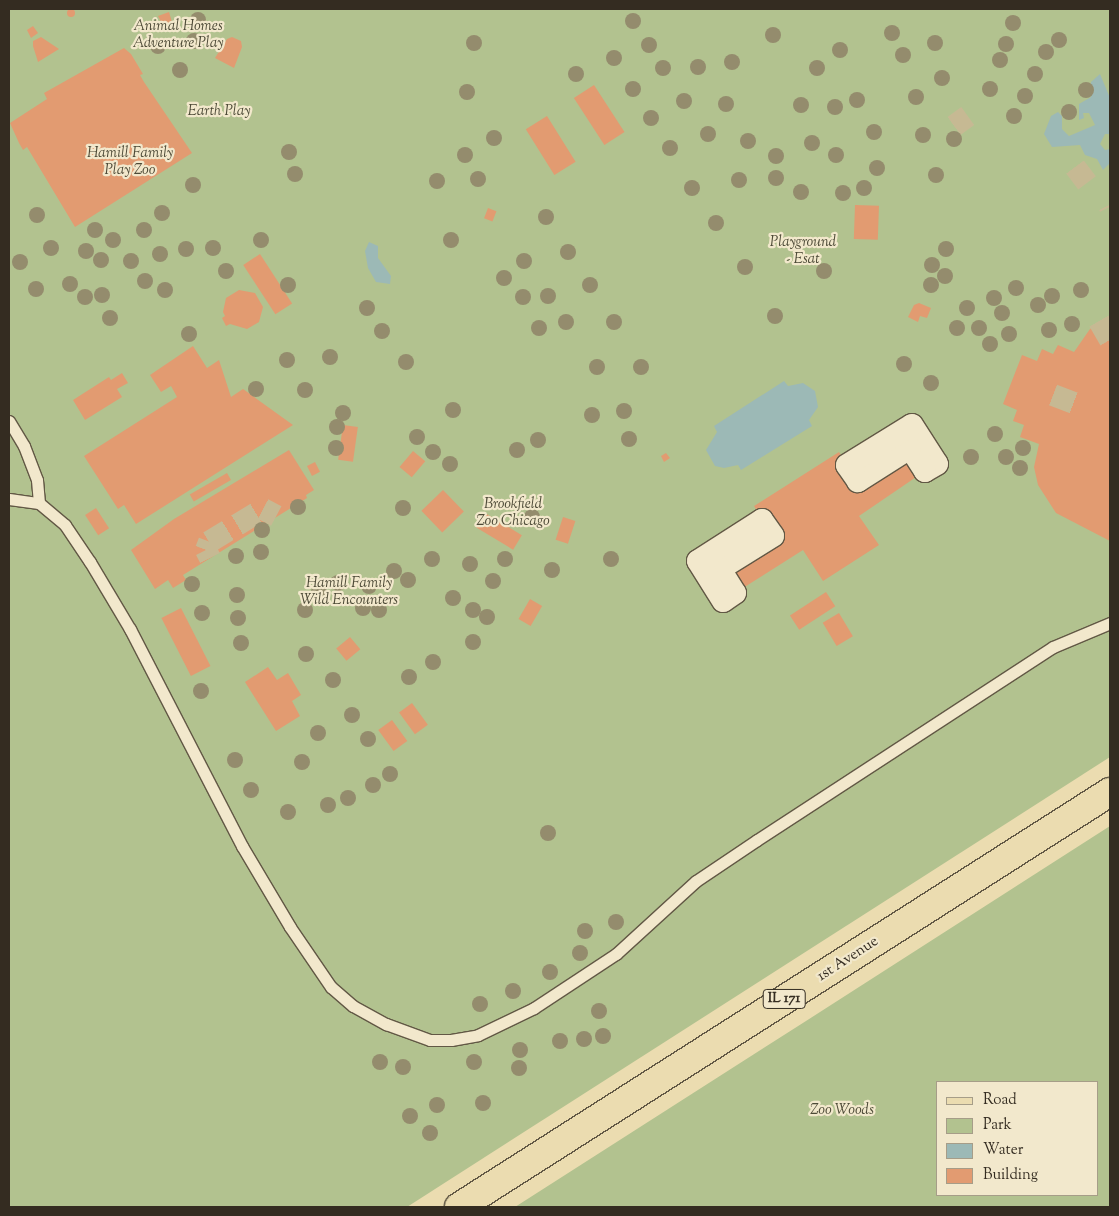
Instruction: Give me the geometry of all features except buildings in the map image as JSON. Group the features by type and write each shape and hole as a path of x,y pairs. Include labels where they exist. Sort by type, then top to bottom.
{"main road":[{"name":"1st Avenue","path":"459,1207 1110,792"}],"lane":[{"path":"9,421 24,446 37,480 39,503"},
{"path":"9,499 39,503 65,525 135,637 242,846 315,965 331,987 353,1006 386,1024 430,1040 451,1040 478,1035 534,1008 616,954 696,881 757,840 1053,648 1110,623"}],"green space":[{"name":"Brookfield Zoo Chicago","path":"9,9 1110,9 1110,757 407,1207 9,1207"},
{"name":"Zoo Woods","path":"1110,826 1110,1207 515,1207"}],"water":[{"path":"1100,74 1110,98 1110,134 1105,134 1100,144 1105,150 1110,149 1110,163 1103,170 1097,159 1085,155 1080,145 1052,147 1044,134 1051,116 1058,112 1062,116 1062,129 1069,136 1095,125 1089,113 1083,113 1084,118 1079,120 1079,104 1091,97 1091,82"},
{"path":"369,242 378,246 378,258 391,276 390,284 376,282 368,268 365,251"},
{"path":"784,381 788,386 803,383 815,391 818,407 809,420 812,426 741,470 738,465 724,468 715,466 706,450 717,432 714,426"}],"tunnel":[{"path":"954,126 968,116"},
{"path":"1075,167 1087,183"},
{"path":"1099,321 1110,340"},
{"path":"1053,395 1079,405"},
{"path":"210,558 206,550 209,542 263,509 276,516"}],"park label":[{"name":"Animal Homes Adventure Play","path":"178,34"},
{"name":"Earth Play","path":"219,112"},
{"name":"Hamill Family Play Zoo","path":"130,162"},
{"name":"Playground - Esat","path":"803,250"},
{"name":"Hamill Family Wild Encounters","path":"349,592"}]}
